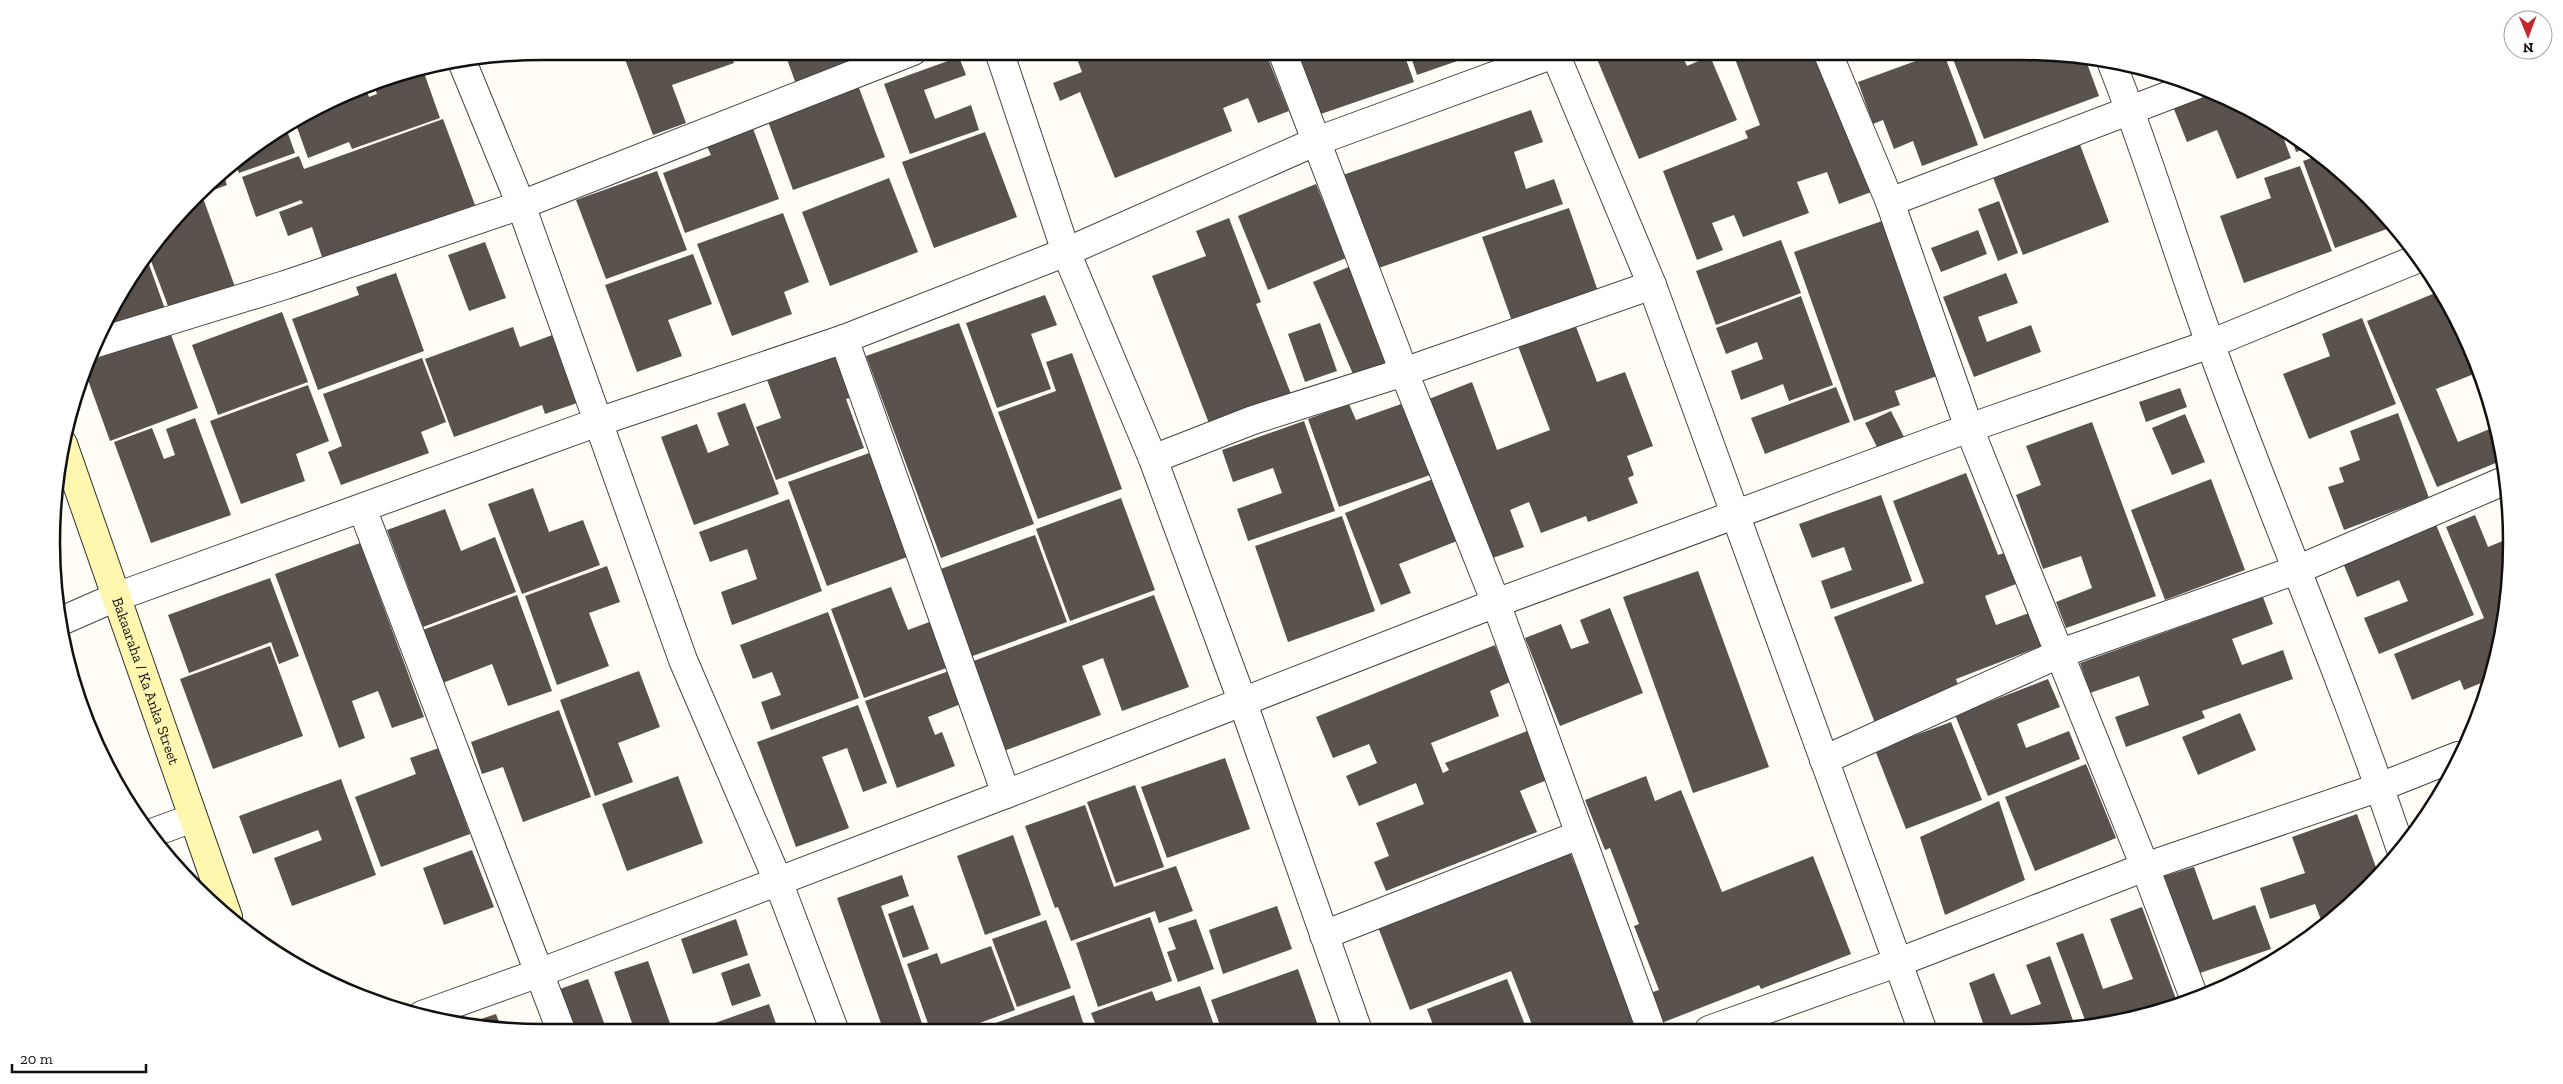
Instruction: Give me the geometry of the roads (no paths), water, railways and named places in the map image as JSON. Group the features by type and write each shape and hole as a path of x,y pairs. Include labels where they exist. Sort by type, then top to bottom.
{"street":[{"path":"105,340 285,285 521,205 890,60"},
{"path":"1002,60 1066,252 1153,460 1243,703 1356,1024"},
{"path":"1286,60 1404,372 1496,603 1649,1024"},
{"path":"66,619 116,597 598,422 844,339 1066,252 1317,141 1535,60"},
{"path":"1560,60 1652,285 1920,1024"},
{"path":"1831,60 1890,202 1969,428 2146,867 2192,992"},
{"path":"464,66 521,205 683,660 778,881 832,1024"},
{"path":"2114,69 2131,111 2210,344 2298,569 2380,787 2398,841"},
{"path":"1890,202 2185,89"},
{"path":"434,1012 1243,703 1496,603 1736,516 1969,428 2210,344 2412,261"},
{"path":"1153,460 1253,420 1404,372 1652,285"},
{"path":"844,339 1006,794"},
{"name":"Bakaaraha / Ka Anka Street","path":"68,457 223,903"},
{"path":"1824,760 2061,653 2298,569 2499,483"},
{"path":"362,508 559,1024"},
{"path":"1726,1024 1899,962 2146,867 2380,787 2451,759"},
{"path":"157,831 193,818"},
{"path":"1324,935 1579,835"}]}
